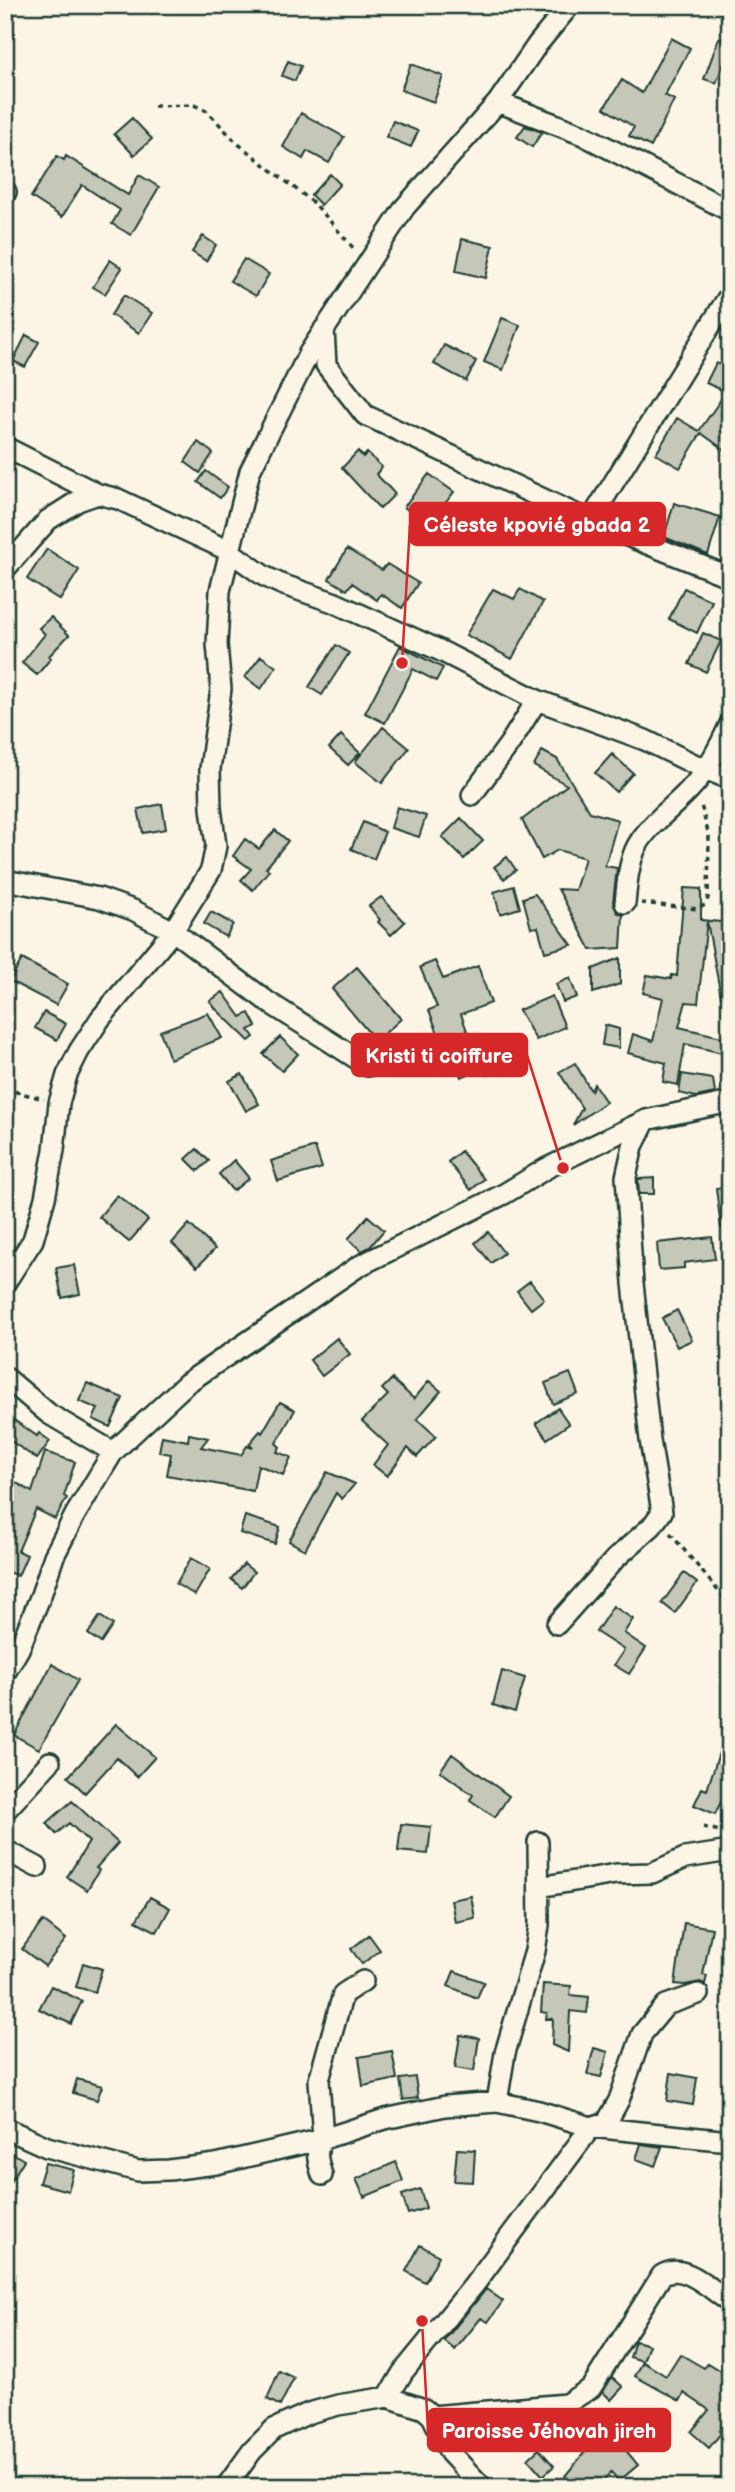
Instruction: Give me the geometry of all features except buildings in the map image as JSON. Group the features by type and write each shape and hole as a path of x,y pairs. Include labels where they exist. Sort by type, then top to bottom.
{"street":[{"path":"5,1283 33,1240 46,1198 59,1103 67,1075 100,1019 173,931 211,870 216,846 210,769 220,689 218,610 229,551 250,471 309,353 405,207 498,102 556,14 570,5"},
{"path":"498,102 583,135 730,211"},
{"path":"590,521 730,294"},
{"path":"324,329 326,365 365,415 590,521 730,577"},
{"path":"5,447 98,495 118,499 229,551 264,576 333,602 439,650 537,700 645,740 730,779"},
{"path":"5,569 48,520 78,501 98,495"},
{"path":"472,795 537,700"},
{"path":"625,903 628,872 636,847 692,787 722,743 730,724"},
{"path":"5,880 99,898 133,910 173,931 279,1009 368,1066"},
{"path":"5,1673 19,1649 54,1556 113,1452 187,1383 359,1266 504,1194 547,1168 646,1120 730,1102"},
{"path":"557,1624 615,1559 652,1526 662,1512 647,1415 633,1283 626,1177 633,1146 646,1120"},
{"path":"5,1377 49,1414 113,1452"},
{"path":"5,1811 50,1762"},
{"path":"497,2102 505,2053 535,1951 539,1924 538,1842"},
{"path":"5,1850 37,1867"},
{"path":"539,1887 639,1871 652,1873 685,1858 730,1850"},
{"path":"322,2175 317,2159 318,2145 323,2139 319,2080 343,1994 363,1981"},
{"path":"388,2397 403,2372 474,2285 591,2127 607,2122 613,2113 642,2034 666,2005 698,1994"},
{"path":"5,2128 47,2147 138,2171 216,2164 323,2139 385,2119 445,2106 497,2102 539,2110 591,2127 730,2141"},
{"path":"432,2416 566,2403 592,2388 662,2275 670,2270 682,2271 730,2302"},
{"path":"226,2487 252,2451 274,2429 319,2410 388,2397 414,2405 432,2416 450,2453 482,2487"}],"path":[{"path":"154,106 194,105 207,111 237,143 315,204 367,263"},
{"path":"625,903 697,909 705,905 708,898 709,835 701,803 692,787"},
{"path":"5,1089 59,1103"},
{"path":"662,1512 664,1525 730,1605"},
{"path":"702,1827 730,1833"}],"place":[{"name":"Céleste kpovié gbada 2","path":"402,663"},
{"name":"Kristi ti coiffure","path":"563,1168"},
{"name":"Paroisse Jéhovah jireh","path":"422,2321"}]}
